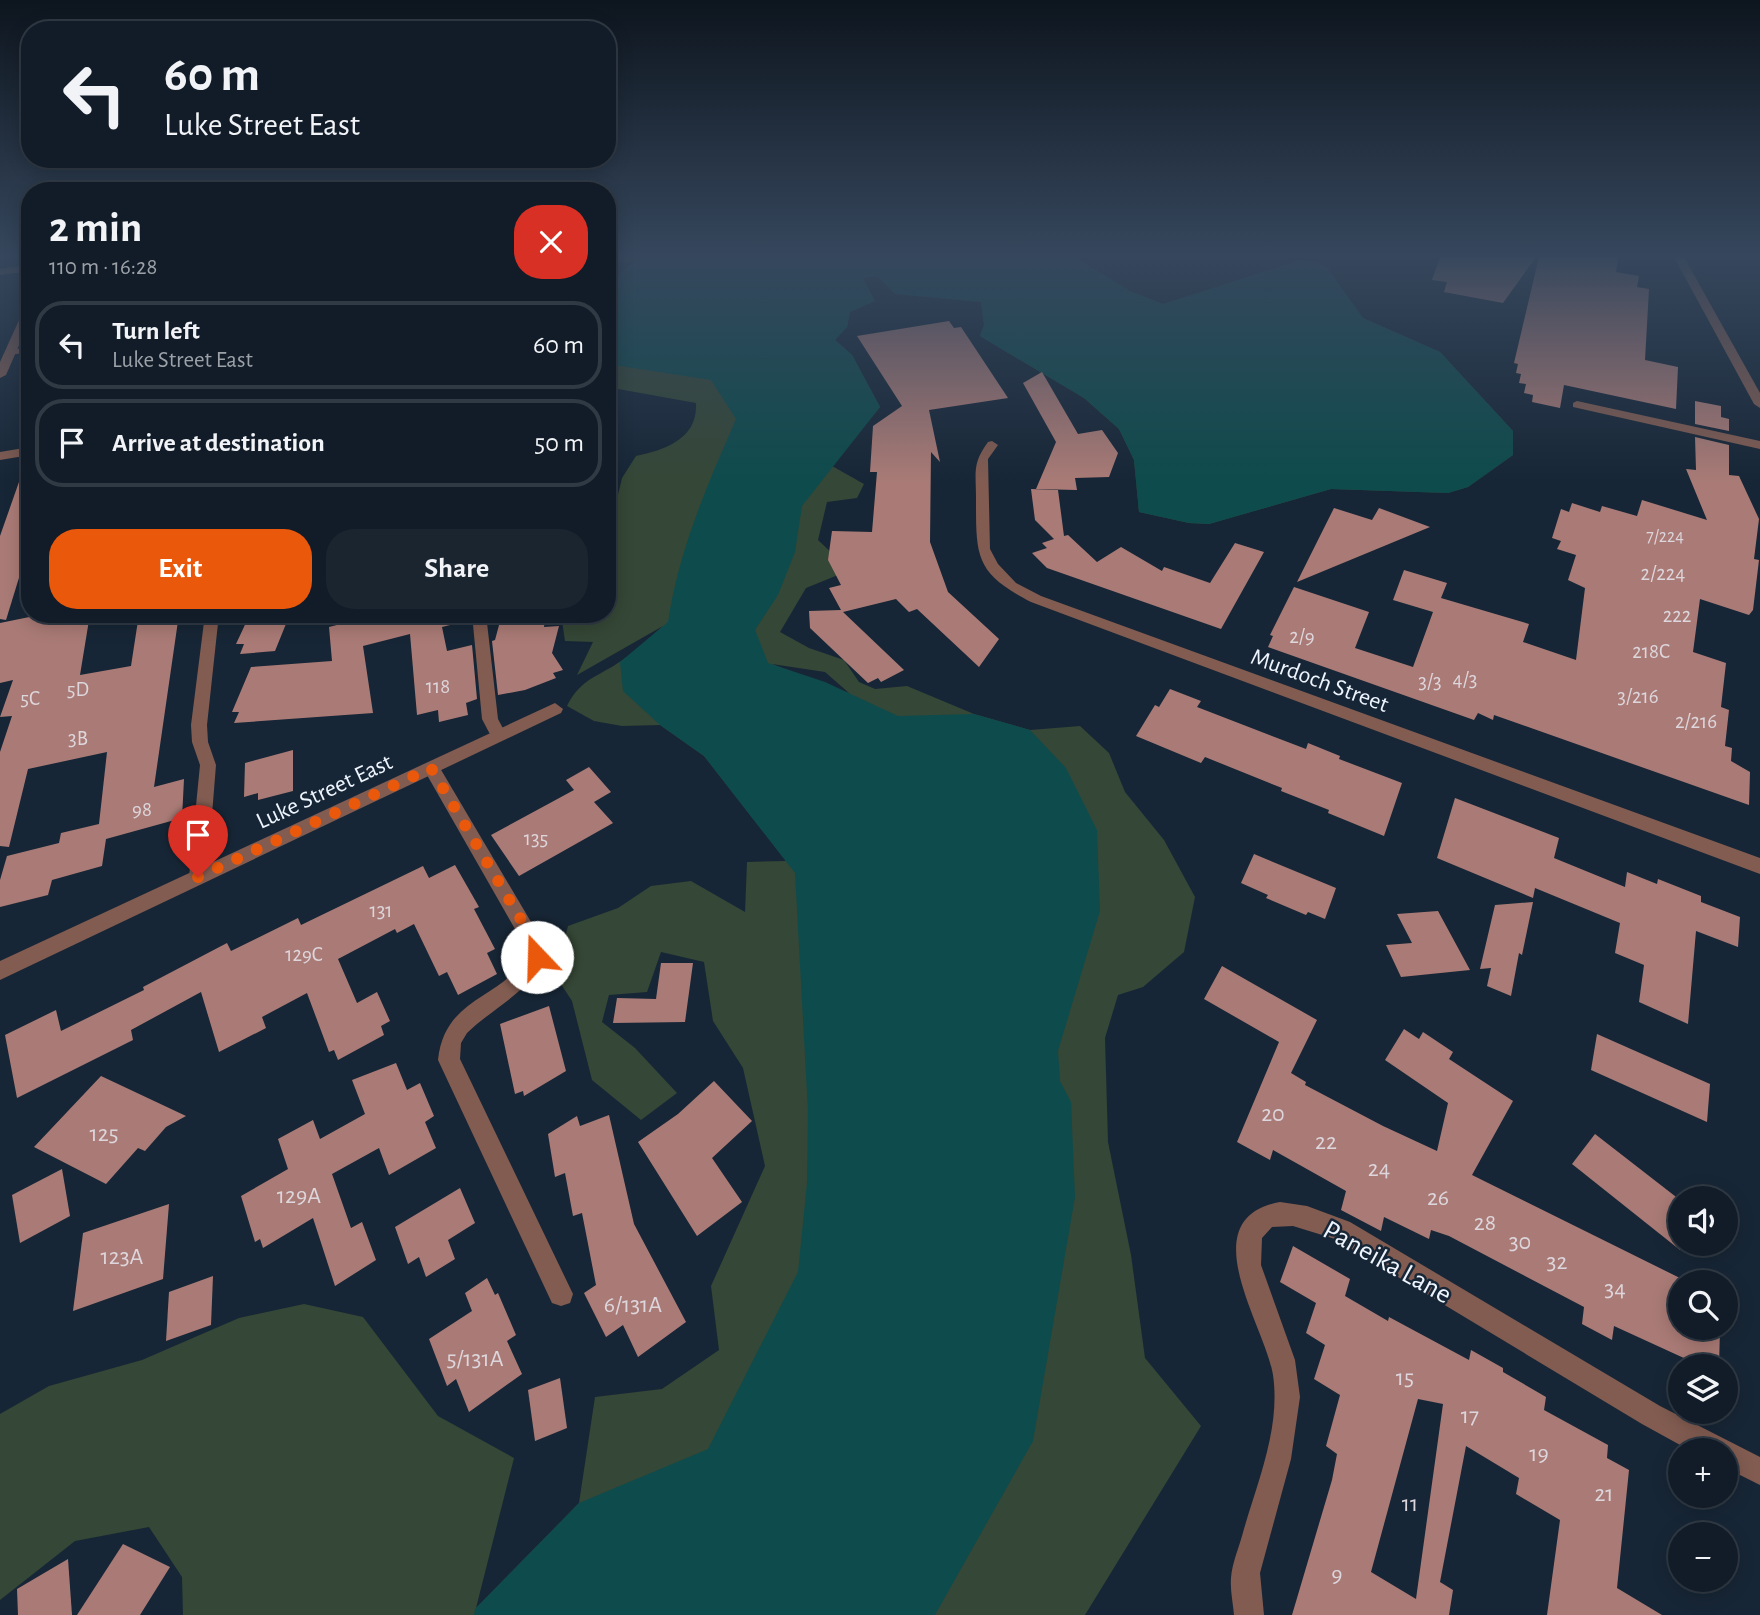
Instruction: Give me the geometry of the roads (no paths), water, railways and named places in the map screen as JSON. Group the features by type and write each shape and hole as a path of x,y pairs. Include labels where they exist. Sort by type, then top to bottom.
{"street":[{"path":"0,374 18,332"},
{"path":"1721,332 1760,404"},
{"path":"1577,405 1760,445"},
{"name":"Murdoch Street","path":"992,445 982,459 983,549 992,566 1011,586 1036,599 1760,866"},
{"path":"0,456 21,452"},
{"path":"198,877 208,765 200,742 200,725 211,623"},
{"path":"480,623 490,719 499,736"},
{"name":"Luke Street East","path":"0,971 555,709"},
{"path":"431,768 537,950 533,966 455,1031 448,1052 449,1060 561,1294"},
{"name":"Paneika Lane","path":"1249,1615 1245,1576 1288,1414 1286,1375 1250,1270 1251,1233 1258,1224 1270,1217 1298,1215 1342,1230 1651,1415 1694,1438"},
{"path":"1738,1460 1760,1472"}]}
